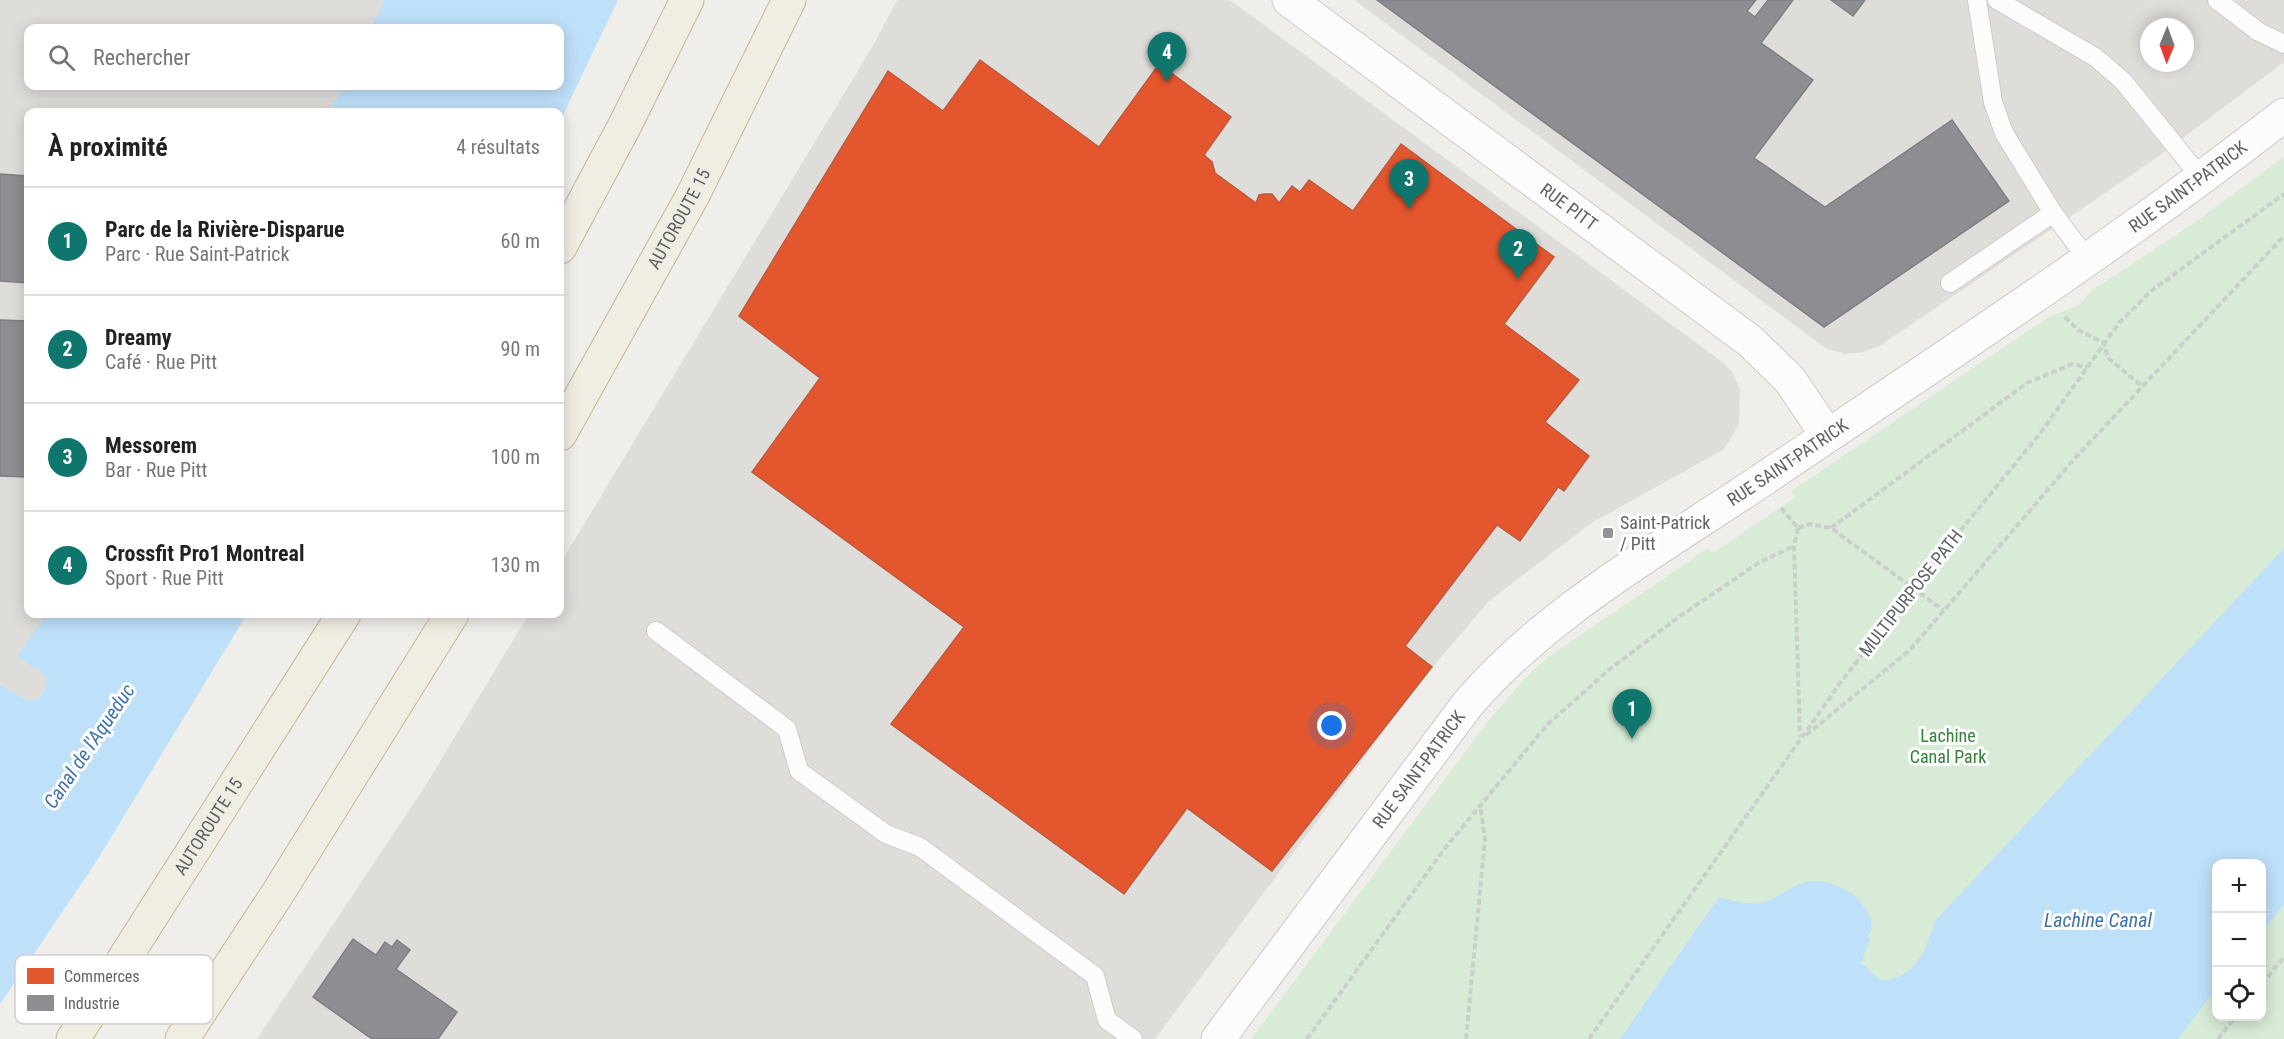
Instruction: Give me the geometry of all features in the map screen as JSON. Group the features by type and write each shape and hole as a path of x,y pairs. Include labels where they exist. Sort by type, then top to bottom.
{"highway":[{"path":"564,240 687,0"},
{"name":"AUTOROUTE 15","path":"564,427 693,195 789,0"},
{"name":"AUTOROUTE 15","path":"127,955 341,618"},
{"path":"213,992 284,883 450,618"},
{"name":"AUTOROUTE 15","path":"73,1039 83,1024"},
{"path":"182,1039 192,1024"}],"main road":[{"name":"RUE PITT","path":"1289,0 1750,341 1790,380 1827,435"},
{"name":"RUE SAINT-PATRICK","path":"1218,1039 1461,713 1507,661 1590,596 2088,260 2202,179 2284,115"}],"lane":[{"path":"1977,0 1993,102 2004,133 2053,213 2088,260"},
{"path":"1997,0 2095,57 2122,81 2202,179"},
{"path":"2217,0 2259,32 2284,44"},
{"path":"1950,283 2053,213"},
{"path":"656,631 787,729 799,771 886,834 920,847 1095,976 1107,1020 1133,1039"}],"path":[{"name":"MULTIPURPOSE PATH","path":"1589,1039 1800,739 1913,588 2022,455 2119,323 2151,291 2284,194"},
{"path":"1800,739 1909,651 2077,456 2284,236"},
{"path":"2059,310 2078,330 2104,343 2108,358 2142,386"},
{"path":"1831,528 2027,383 2072,364 2087,367"},
{"path":"1778,504 1798,528"},
{"path":"1798,528 1810,524 1831,528 1943,610"},
{"path":"1798,528 1794,546 1800,739"},
{"path":"1307,1039 1480,804 1548,724 1610,669 1680,616 1760,562 1794,546"},
{"path":"1466,1039 1485,839 1480,804"},
{"path":"2266,979 2284,957"},
{"path":"2218,1039 2233,1021"}],"shaded area":[{"path":"0,0 384,0 373,24 24,24 24,90 341,90 331,108 24,108 24,618 43,618 18,657 45,675 48,683 39,699 27,700 0,684"},
{"path":"897,0 1230,0 1725,364 1732,372 1740,390 1739,424 1724,449 1590,524 1489,601 1425,676 1155,1039 257,1039 424,788 527,618 564,618 564,557 874,44"},
{"path":"1354,0 2284,0 2284,62 2152,161 1881,345 1864,352 1845,354 1827,349"}],"green space":[{"name":"Lachine Canal Park","path":"2284,157 2284,1039 1251,1039 1489,720 1530,673 1550,656 1708,548 1713,553 1796,497 1791,491 2049,317 2079,305 2091,291 2191,225"}],"water":[{"path":"384,0 618,0 564,113 564,108 331,108 341,90 564,90 564,24 373,24"},
{"name":"Lachine Canal","path":"2284,548 2284,905 2266,927 2266,859 2212,859 2212,994 2178,1039 1620,1039 1719,897 1744,903 1760,903 1794,886 1817,881 1829,883 1850,892 1866,909 1872,930 1868,935 1870,940 1861,963 1880,980 1898,977 1911,969 1921,956 1935,921"},
{"name":"Canal de l'Aqueduc","path":"43,618 245,618 96,862 33,955 15,955 15,982 0,1004 0,684 27,700 39,699 48,683 45,675 17,657"}],"building: Commerces":[{"path":"980,60 1099,147 1159,64 1231,117 1204,155 1212,162 1215,173 1256,203 1259,195 1272,194 1279,203 1292,186 1300,192 1309,180 1353,211 1401,144 1554,257 1504,324 1579,380 1545,422 1589,456 1564,491 1558,487 1520,541 1497,525 1405,646 1432,667 1272,871 1187,808 1124,894 891,724 964,627 752,472 820,378 739,316 888,71 943,111"}],"building: Industrie":[{"path":"1377,0 1756,0 1747,11 1755,17 1768,0 1793,0 1761,43 1813,80 1754,158 1825,207 1952,120 2009,201 1824,327"},
{"path":"1831,0 1865,0 1853,16"},
{"path":"0,174 24,176 24,283 0,281"},
{"path":"0,320 24,321 24,477 0,476"},
{"path":"353,939 376,955 385,942 392,947 397,940 410,950 396,969 457,1012 438,1039 372,1039 313,997"}],"place":[{"name":"Crossfit Pro1 Montreal","path":"1167,82"},
{"name":"Messorem","path":"1409,209"},
{"name":"Dreamy","path":"1518,279"},
{"name":"Saint-Patrick / Pitt","path":"1608,533"},
{"name":"Parc de la Rivière-Disparue","path":"1632,739"}]}
